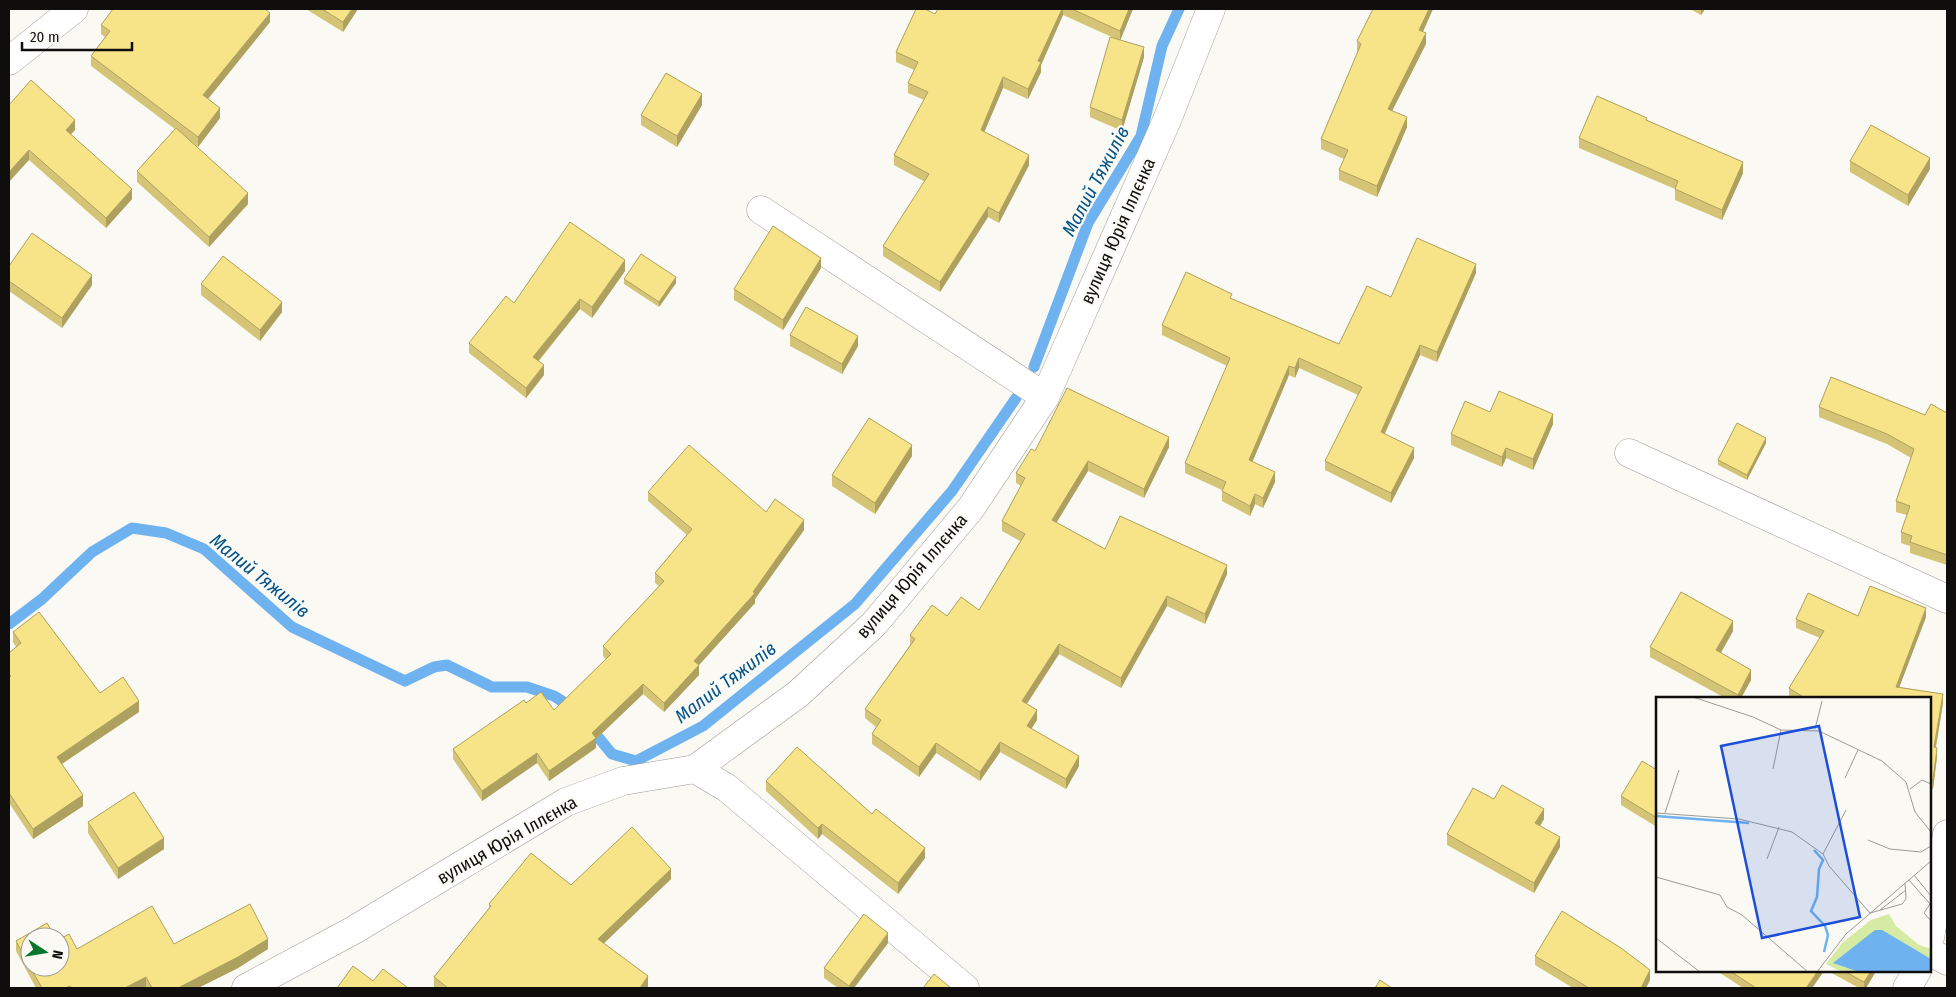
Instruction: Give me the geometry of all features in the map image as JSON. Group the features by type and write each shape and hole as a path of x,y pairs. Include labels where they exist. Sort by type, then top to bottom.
{"street":[{"path":"9,61 74,9"},
{"name":"вулиця Юрія Іллєнка","path":"246,988 354,930 566,802 623,781 695,768 798,694 874,624 971,508 1045,397 1166,120 1211,9"},
{"path":"761,210 1045,397"},
{"path":"1630,453 1947,598"},
{"path":"695,768 727,788 965,988"},
{"path":"1931,932 1947,834"},
{"path":"1931,953 1947,961"},
{"path":"1907,988 1916,972"}],"building":[{"path":"113,9 265,9 270,13 203,95 220,108 198,137 91,56 110,31 101,25"},
{"path":"322,9 352,9 343,22"},
{"path":"916,9 925,9 935,14 938,9 1062,9 1038,61 1041,62 1028,89 1003,77 981,130 1029,155 999,213 988,207 940,282 883,246 929,174 894,155 928,92 908,83 918,62 896,52"},
{"path":"1072,9 1129,9 1120,31"},
{"path":"1373,9 1429,9 1419,30 1426,33 1388,109 1407,117 1377,186 1339,170 1348,150 1321,139 1361,44 1357,41"},
{"path":"1110,37 1144,47 1122,120 1090,107"},
{"path":"666,73 702,94 677,136 641,115"},
{"path":"31,80 75,120 66,130 132,189 106,218 29,150 9,172 9,105"},
{"path":"1597,96 1647,118 1646,120 1743,162 1722,210 1675,189 1678,181 1579,138"},
{"path":"1871,125 1930,158 1908,195 1850,161"},
{"path":"176,128 248,193 209,237 137,171"},
{"path":"570,222 625,260 592,307 580,299 533,357 544,365 526,388 469,343 506,296 514,303"},
{"path":"773,226 821,258 783,320 734,289"},
{"path":"32,233 92,275 62,318 9,281 9,266"},
{"path":"1417,238 1476,264 1437,352 1420,345 1381,432 1414,448 1391,493 1325,461 1362,387 1299,358 1295,368 1289,366 1249,460 1275,472 1263,498 1255,494 1250,506 1222,491 1226,482 1185,463 1230,358 1162,325 1186,272 1232,294 1230,298 1339,344 1367,286 1391,297"},
{"path":"641,254 676,277 659,302 624,279"},
{"path":"223,256 282,302 260,330 201,284"},
{"path":"806,307 858,336 842,364 790,335"},
{"path":"1831,377 1925,415 1931,404 1947,413 1947,555 1910,542 1912,536 1901,532 1910,506 1896,501 1914,449 1887,434 1819,407"},
{"path":"1067,388 1169,437 1144,489 1088,461 1052,520 1105,549 1120,516 1227,565 1205,614 1167,596 1121,678 1059,644 1022,701 1037,710 1027,726 1079,756 1066,779 1000,742 980,772 936,743 919,767 872,734 881,720 865,709 915,639 910,635 932,605 947,616 961,597 979,610 1025,534 1002,521 1025,478 1016,473 1031,449 1035,451"},
{"path":"1499,391 1553,414 1533,459 1506,448 1502,457 1451,434 1465,401 1490,412"},
{"path":"869,418 912,445 875,503 832,475"},
{"path":"1737,423 1766,438 1747,475 1718,460"},
{"path":"689,445 766,512 775,499 804,520 753,592 755,593 694,661 699,665 664,703 643,684 592,733 596,738 549,771 537,753 482,791 453,749 524,700 526,703 541,692 554,710 611,654 603,646 664,581 655,573 692,529 648,492"},
{"path":"1870,586 1926,608 1896,687 1943,694 1934,747 1937,748 1933,780 1931,779 1931,697 1803,697 1789,688 1824,631 1796,619 1808,593 1858,616"},
{"path":"1681,592 1733,621 1716,650 1751,670 1738,695 1650,647"},
{"path":"39,612 100,693 123,677 139,701 57,757 83,795 33,829 9,793 9,677 11,676 9,674 9,653 21,643 13,632"},
{"path":"797,747 872,814 876,809 925,848 898,883 822,824 818,828 766,781"},
{"path":"1642,761 1656,769 1656,817 1621,796"},
{"path":"1502,785 1544,809 1535,823 1560,837 1534,883 1447,834 1473,788 1494,799"},
{"path":"134,792 164,838 118,868 88,822"},
{"path":"632,827 671,869 598,939 648,976 640,988 448,988 434,977 491,906 489,904 531,853 571,885"},
{"path":"250,904 268,939 178,988 152,988 146,977 125,988 71,988 70,986 65,988 42,988 36,977 70,977 70,936 77,949 152,906 174,944"},
{"path":"1562,911 1621,948 1650,970 1641,988 1589,988 1535,956"},
{"path":"864,914 888,933 849,986 824,968"},
{"path":"47,923 49,927 40,927"},
{"path":"20,939 20,948 16,941"},
{"path":"353,966 373,981 383,969 408,988 337,988"},
{"path":"1732,972 1817,972 1806,988 1756,988"},
{"path":"1846,972 1870,972 1864,982"},
{"path":"934,974 951,988 923,988"},
{"path":"1380,980 1392,988 1375,988"}],"waterway":[{"name":"Малий Тяжилів","path":"1034,367 1088,223 1141,136 1162,46 1179,9"},
{"name":"Малий Тяжилів","path":"589,726 612,754 636,761 703,726 855,604 952,491 1016,398"},
{"name":"Малий Тяжилів","path":"9,624 42,599 92,552 132,528 166,533 204,549 292,627 405,681 434,667 447,665 492,687 527,687 554,696 576,710"}]}
